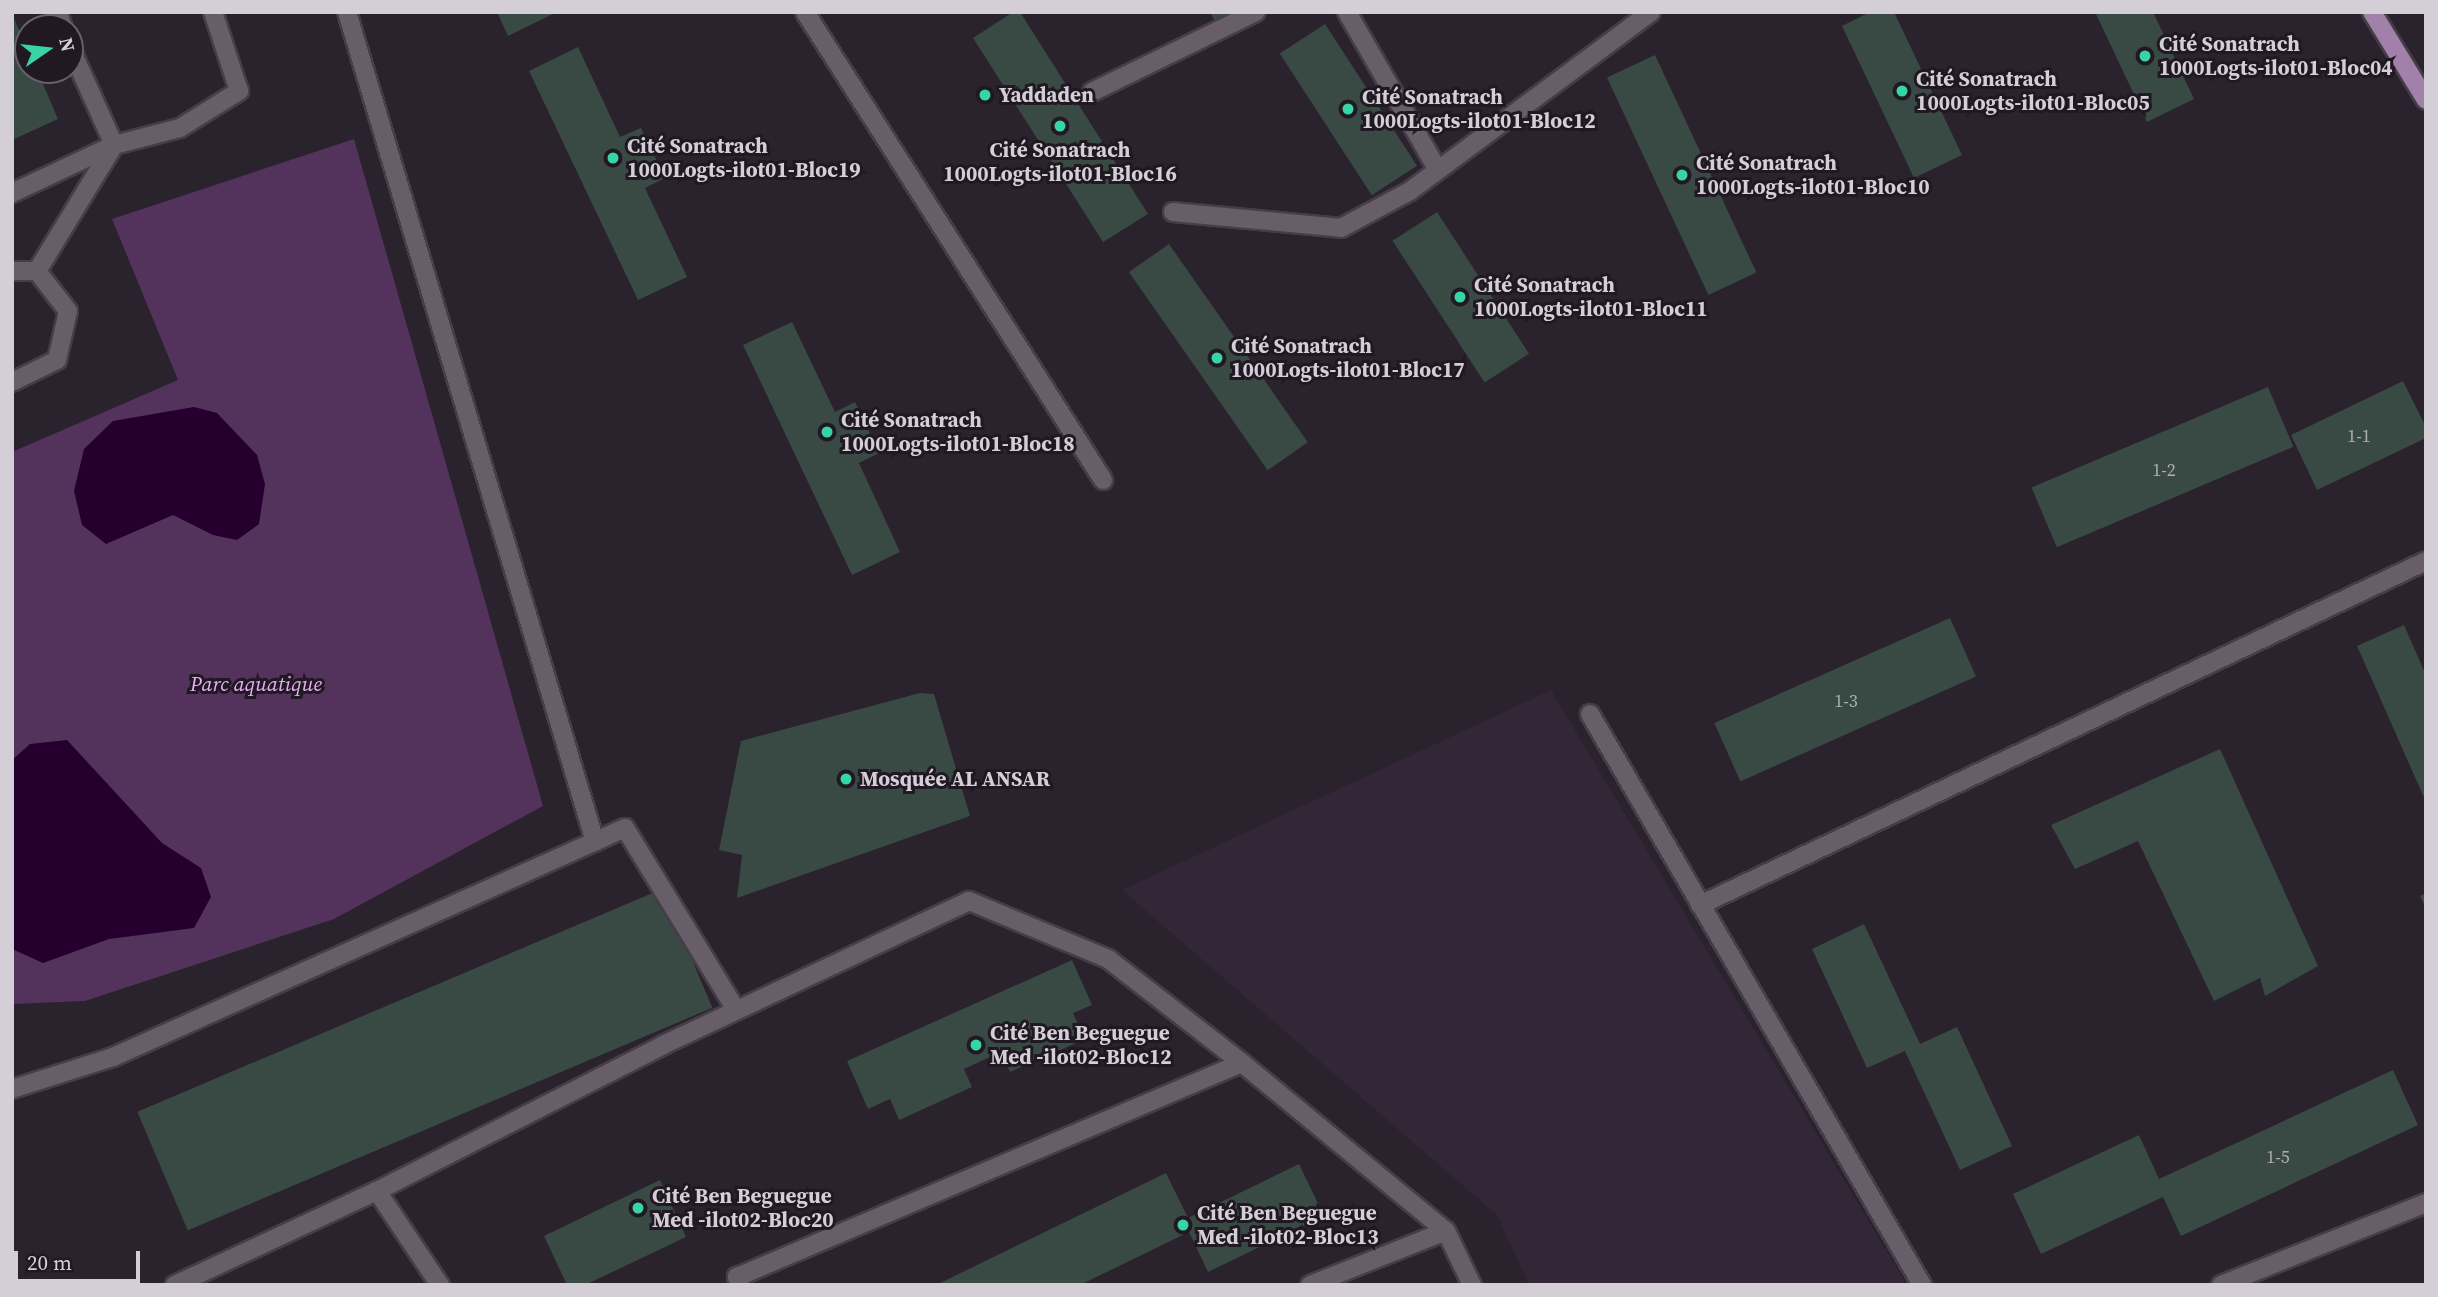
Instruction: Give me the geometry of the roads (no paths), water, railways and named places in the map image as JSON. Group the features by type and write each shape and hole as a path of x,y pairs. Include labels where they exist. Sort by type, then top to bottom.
{"main road":[{"path":"2372,12 2426,100"}],"street":[{"path":"12,193 114,145 180,128 239,91 213,12"},
{"path":"347,12 595,842"},
{"path":"805,12 1103,480"},
{"path":"1092,92 1256,12"},
{"path":"1347,12 1438,170"},
{"path":"1173,212 1341,228 1410,191 1648,13"},
{"path":"84,78 114,145"},
{"path":"37,271 114,145"},
{"path":"12,271 37,271"},
{"path":"12,382 57,360 68,311 37,271"},
{"path":"1700,905 2426,561"},
{"path":"1590,714 1922,1285"},
{"path":"12,1089 113,1058 625,828 736,1010"},
{"path":"175,1285 377,1191 736,1010 969,901 1108,959 1242,1063 1446,1231 1472,1285"},
{"path":"740,1285 737,1277 1242,1063"},
{"path":"377,1191 440,1285"},
{"path":"2221,1285 2426,1203"},
{"path":"1310,1285 1446,1231"}],"place":[{"name":"Cité Sonatrach 1000Logts-ilot01-Bloc04","path":"2145,56"},
{"name":"Cité Sonatrach 1000Logts-ilot01-Bloc05","path":"1902,91"},
{"name":"Yaddaden","path":"985,95"},
{"name":"Cité Sonatrach 1000Logts-ilot01-Bloc12","path":"1348,109"},
{"name":"Cité Sonatrach 1000Logts-ilot01-Bloc16","path":"1060,126"},
{"name":"Cité Sonatrach 1000Logts-ilot01-Bloc19","path":"613,158"},
{"name":"Cité Sonatrach 1000Logts-ilot01-Bloc10","path":"1682,175"},
{"name":"Cité Sonatrach 1000Logts-ilot01-Bloc11","path":"1460,297"},
{"name":"Cité Sonatrach 1000Logts-ilot01-Bloc17","path":"1217,358"},
{"name":"Cité Sonatrach 1000Logts-ilot01-Bloc18","path":"827,432"},
{"name":"Mosquée AL ANSAR","path":"846,779"},
{"name":"Cité Ben Beguegue Med -ilot02-Bloc12","path":"976,1045"},
{"name":"Cité Ben Beguegue Med -ilot02-Bloc20","path":"638,1208"},
{"name":"Cité Ben Beguegue Med -ilot02-Bloc13","path":"1183,1225"}],"park label":[{"name":"Parc aquatique","path":"256,684"}]}
